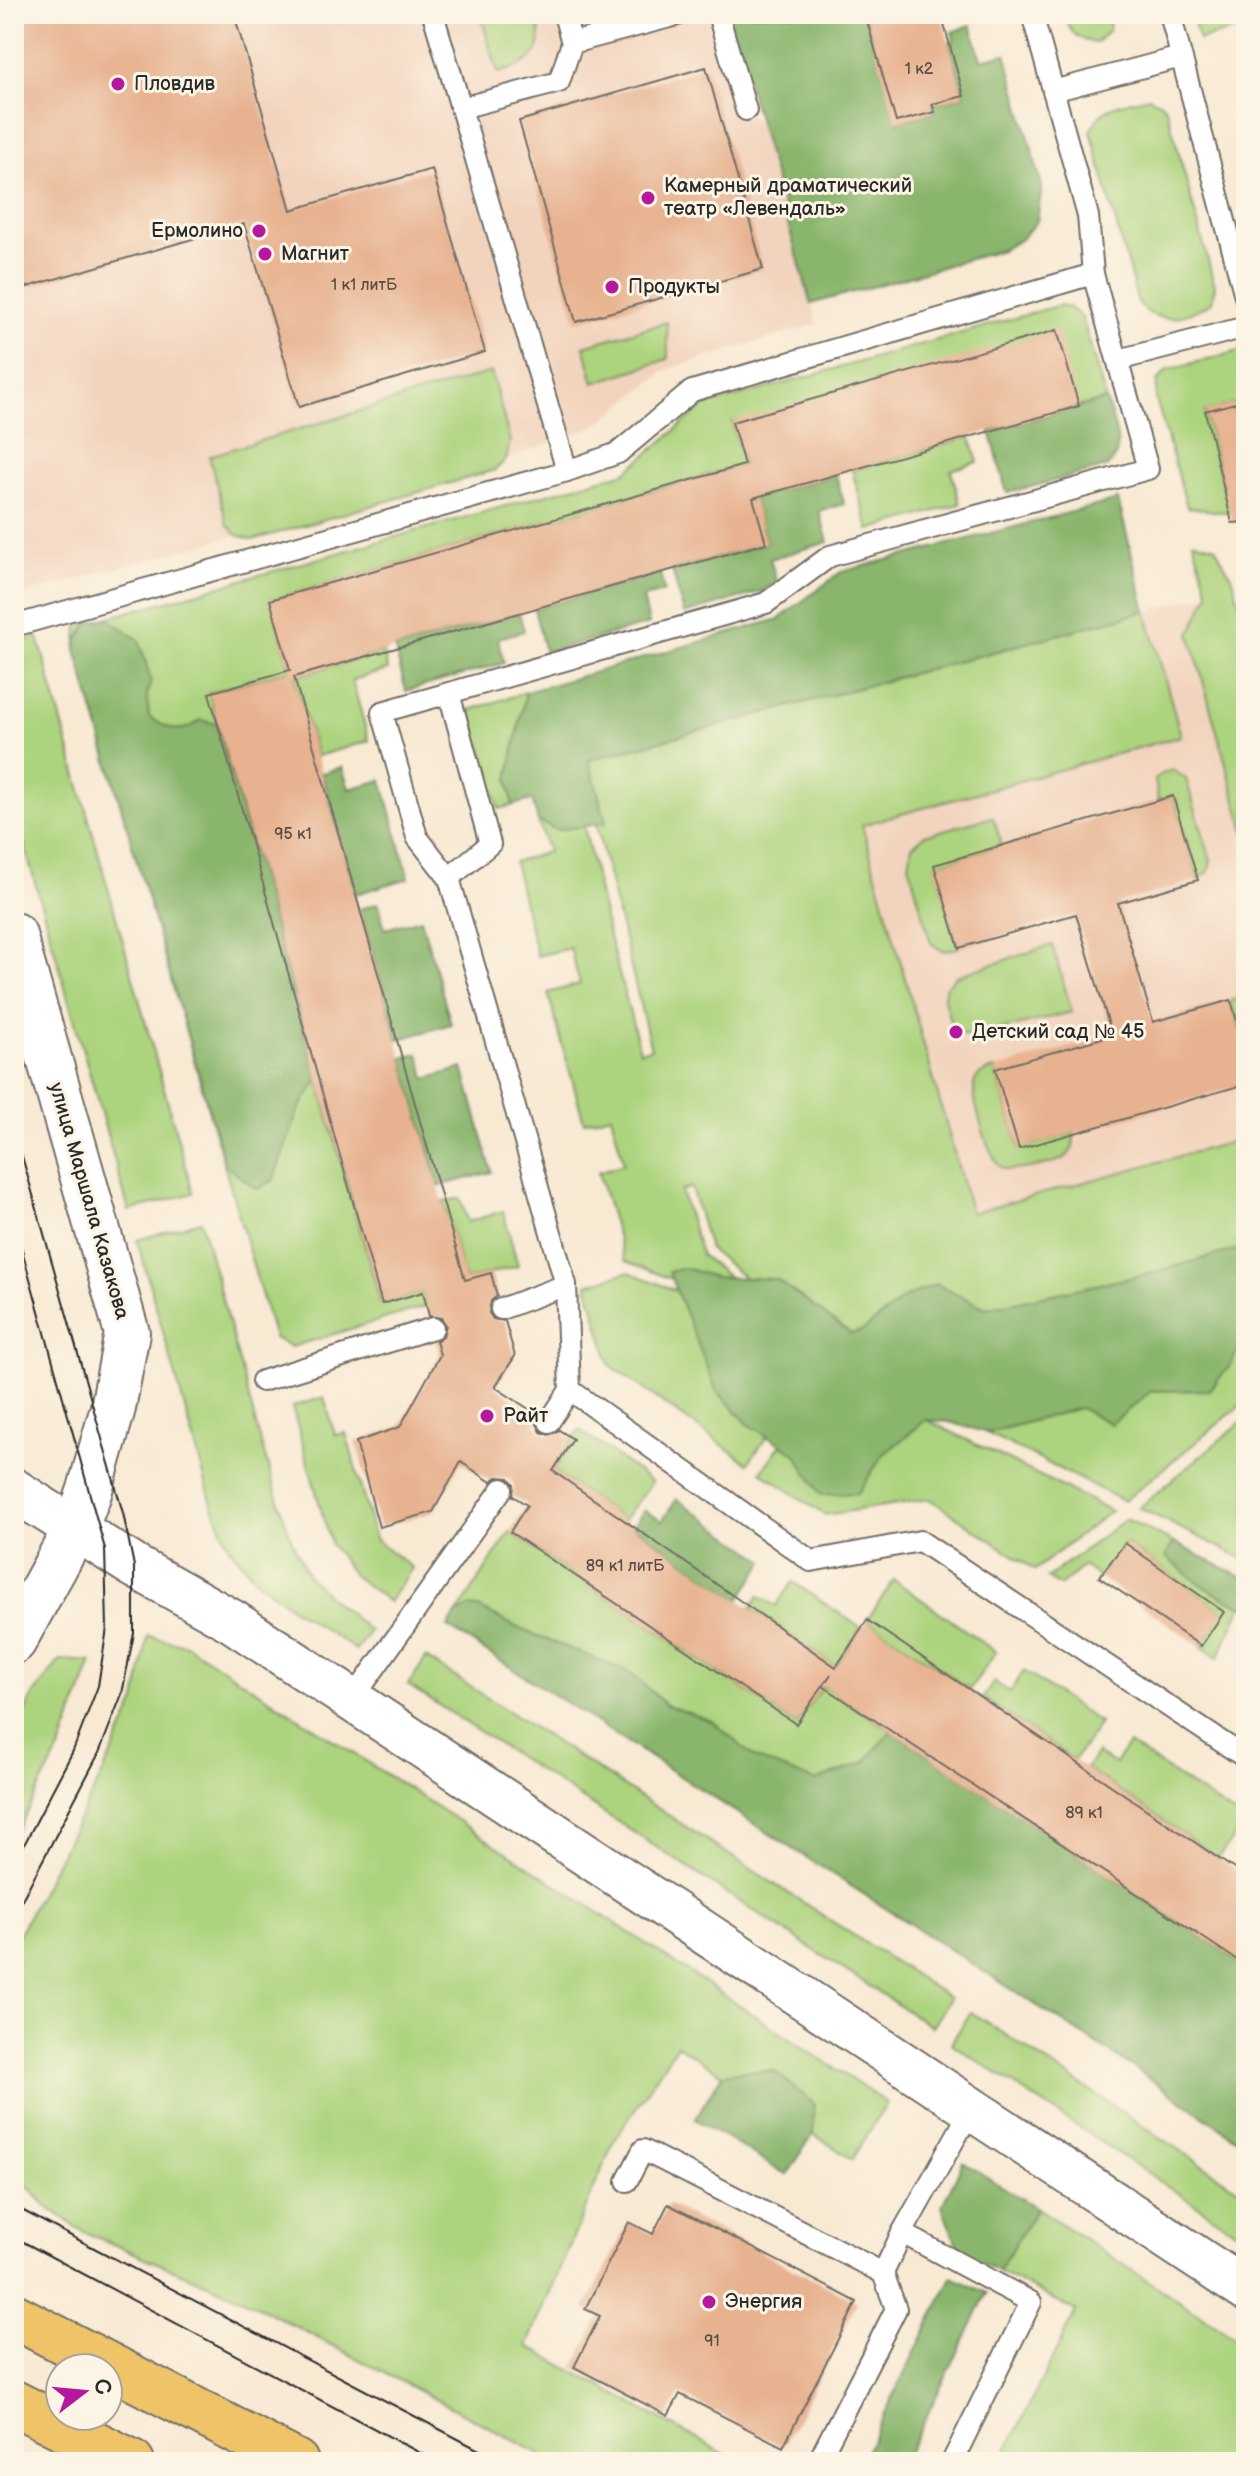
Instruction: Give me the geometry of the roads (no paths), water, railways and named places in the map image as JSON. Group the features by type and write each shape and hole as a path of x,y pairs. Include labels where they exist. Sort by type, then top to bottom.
{"main road":[{"path":"14,2316 296,2462"},
{"path":"14,2403 132,2462"}],"street":[{"name":"улица Маршала Казакова","path":"14,935 127,1333 104,1446 75,1530 14,1641"},
{"path":"14,1490 75,1530 232,1621 1246,2290"}],"lane":[{"path":"433,14 567,471"},
{"path":"461,108 559,82 572,43 564,14"},
{"path":"572,43 681,14"},
{"path":"718,14 746,110"},
{"path":"549,1422 570,1390 566,1285 449,878 417,837 382,712 766,603 830,556 1148,469 1093,274 1088,216 1032,14"},
{"path":"1170,14 1246,300"},
{"path":"1053,91 1181,57"},
{"path":"14,626 567,471 618,453 692,391 1093,274"},
{"path":"1118,360 1246,327"},
{"path":"449,693 490,844 449,878"},
{"path":"501,1309 566,1285"},
{"path":"262,1381 433,1328"},
{"path":"570,1390 811,1561 920,1541 1246,1758"},
{"path":"352,1700 502,1489"},
{"path":"883,2273 972,2108"},
{"path":"627,2181 643,2150 883,2273 896,2309 818,2462"},
{"path":"902,2233 1031,2302 952,2462"}],"tram line":[{"path":"14,1128 123,1513 134,1566 134,1633 122,1694 99,1753 14,1915"},
{"path":"14,1221 105,1549 107,1628 98,1686 73,1751 14,1864"},
{"path":"14,2206 502,2462"},
{"path":"14,2237 437,2462"}],"place":[{"name":"Пловдив","path":"118,84"},
{"name":"Камерный драматический театр «Левендаль»","path":"648,198"},
{"name":"Ермолино","path":"259,231"},
{"name":"Магнит","path":"265,254"},
{"name":"Продукты","path":"612,287"},
{"name":"Детский сад № 45","path":"956,1032"},
{"name":"Райт","path":"487,1416"},
{"name":"Энергия","path":"709,2302"}]}
